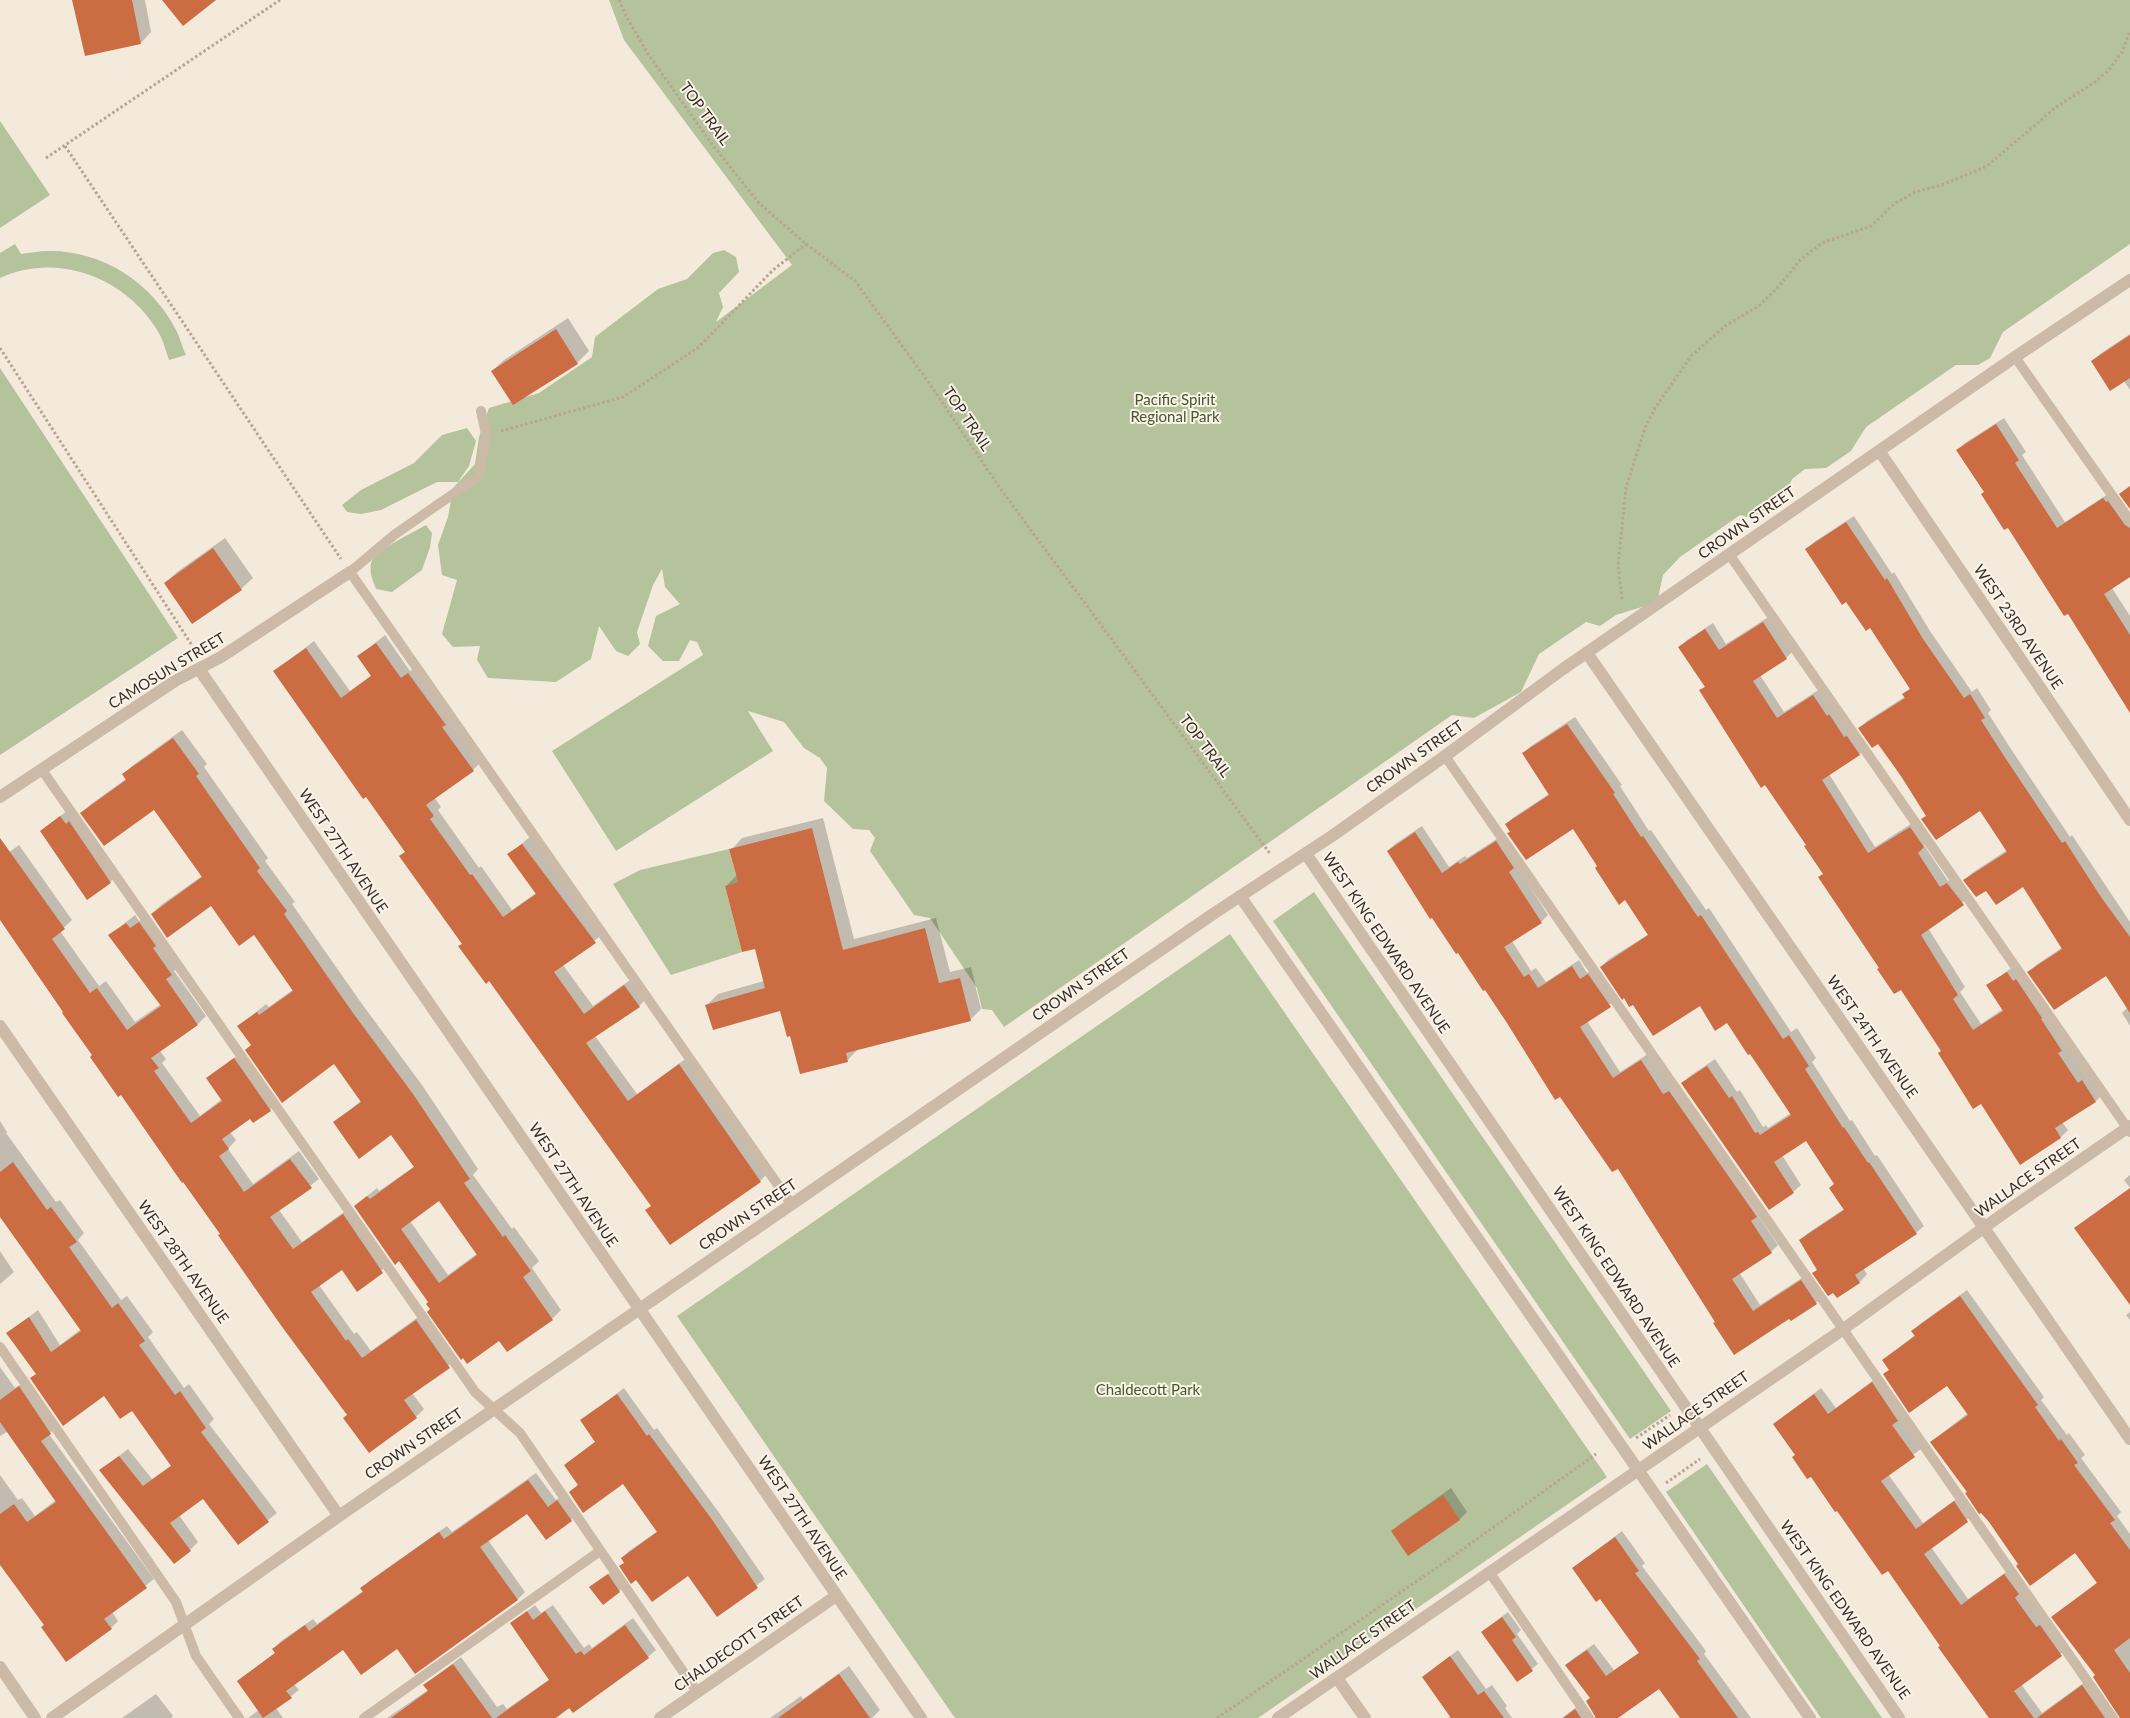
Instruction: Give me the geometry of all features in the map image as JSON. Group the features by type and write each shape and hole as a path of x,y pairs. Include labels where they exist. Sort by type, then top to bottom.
{"street":[{"name":"CROWN STREET","path":"52,1718 338,1516 1240,896 1306,854 1729,554 2130,280"},
{"name":"WEST 23RD AVENUE","path":"1880,452 2130,820"},
{"name":"CAMOSUN STREET","path":"0,797 175,682 221,657 350,572"},
{"name":"WEST 24TH AVENUE","path":"1587,653 2130,1439"},
{"name":"WEST 27TH AVENUE","path":"199,669 921,1718"},
{"name":"WEST KING EDWARD AVENUE","path":"1306,854 1900,1718"},
{"path":"1240,896 1810,1718"},
{"name":"WEST 28TH AVENUE","path":"0,1026 338,1516"},
{"name":"WALLACE STREET","path":"1278,1718 1842,1330 1984,1228 2129,1129"},
{"name":"CHALDECOTT STREET","path":"660,1718 836,1596"},
{"path":"0,1667 35,1718"},
{"path":"1337,1678 1365,1718"}],"lane":[{"path":"2015,357 2130,521"},
{"path":"482,411 486,434 479,476 394,535 350,572 792,1205"},
{"path":"1729,554 2129,1129"},
{"path":"1445,756 2113,1718"},
{"path":"42,770 475,1392 520,1433 697,1692"},
{"path":"0,1347 176,1602 196,1656 239,1718"},
{"path":"364,1718 600,1551"},
{"path":"1490,1573 1589,1718"}],"path":[{"path":"46,158 280,0"},
{"name":"TOP TRAIL","path":"619,0 648,54 711,143 759,202 806,244 856,281 927,380 1008,499 1255,832 1281,870"},
{"path":"1622,599 1618,566 1626,488 1645,428 1655,408 1690,356 1725,326 1759,306 1781,284 1800,260 1822,243 1871,226 1894,204 1915,192 1942,185 1987,166 2055,108 2095,82 2109,70 2122,52 2130,31"},
{"path":"65,146 350,572"},
{"path":"486,434 539,422 623,397 699,347 773,270 806,244"},
{"path":"0,348 198,654 199,669"},
{"path":"1633,1440 1674,1412"},
{"path":"1217,1718 1442,1564 1596,1454"},
{"path":"1663,1485 1704,1456"}],"green space":[{"name":"Pacific Spirit Regional Park","path":"609,0 2130,0 2130,244 2003,332 1990,358 1978,365 1956,365 1866,427 1851,451 1826,468 1805,469 1792,479 1783,500 1751,518 1740,515 1680,557 1663,575 1658,598 1645,606 1616,615 1600,626 1586,622 1539,654 1521,692 1474,718 1452,715 1004,1027 992,1010 982,1009 977,988 930,918 914,915 870,851 875,838 869,830 853,829 824,801 827,768 820,758 804,748 784,722 748,711 773,751 616,851 552,751 703,655 697,642 690,640 679,661 663,661 648,646 656,616 680,604 665,587 662,569 653,585 637,632 640,644 628,656 616,651 599,626 591,659 556,682 488,678 477,660 480,646 453,647 442,634 457,580 442,575 438,545 448,517 453,488 475,464 479,437 489,408 539,393 592,357 595,337 658,289 687,279 713,253 724,250 736,257 739,272 719,293 723,307 716,322 792,265 624,40"},
{"path":"0,121 50,195 0,228"},
{"path":"15,244 21,254 45,251 68,252 87,256 123,272 153,297 166,313 186,355 169,360 160,335 147,315 111,285 90,275 68,269 46,268 23,270 0,278 0,253"},
{"path":"0,368 178,638 0,755"},
{"path":"467,428 476,441 469,466 458,482 437,482 381,510 361,514 347,512 342,505 361,490 414,463 442,435"},
{"path":"426,525 432,533 430,547 422,570 392,592 376,589 371,570 371,563 374,558 387,547"},
{"path":"729,849 738,882 725,886 742,952 671,975 613,884 640,870"},
{"path":"1314,892 1671,1411 1630,1439 1273,921"},
{"name":"Chaldecott Park","path":"1230,934 1607,1477 1258,1718 955,1718 677,1316"},
{"path":"1707,1464 1882,1718 1821,1718 1666,1492"}],"building":[{"path":"72,0 132,0 141,44 85,56"},
{"path":"162,0 216,0 183,26"},
{"path":"556,329 578,364 513,405 491,371"},
{"path":"2130,335 2130,378 2110,391 2091,361"},
{"path":"1996,424 2019,460 2015,463 2057,528 2103,498 2106,502 2108,501 2125,525 2130,528 2130,577 2104,594 2130,635 2130,713 2068,614 2064,616 2008,528 2004,530 1981,494 1984,492 1956,450"},
{"path":"2130,486 2130,509 2119,494"},
{"path":"1846,522 1885,580 1887,578 1923,639 1964,698 1970,694 1985,718 1981,720 2004,756 2062,843 2065,841 2101,897 2130,937 2130,1013 2106,976 2054,1010 2027,972 2062,949 2023,887 1996,905 1986,891 1976,897 1963,880 2007,852 1980,811 1936,840 1921,819 1926,816 1901,776 1878,744 1872,748 1858,728 1905,698 1902,694 1910,689 1870,628 1866,631 1846,602 1842,605 1805,549"},
{"path":"213,548 242,590 192,624 164,583"},
{"path":"1763,622 1787,659 1753,681 1777,718 1813,695 1827,716 1829,714 1844,737 1847,736 1860,755 1822,780 1868,853 1910,827 1924,847 1918,853 1940,887 1947,883 1964,905 1921,935 1958,995 1953,999 1973,1030 2003,1011 1986,985 2007,972 2013,981 2016,979 2042,1018 2062,1051 2058,1053 2078,1083 2082,1080 2096,1102 2055,1128 2061,1138 2020,1165 1981,1104 1973,1109 1938,1053 1941,1051 1901,990 1894,994 1877,969 1879,968 1818,877 1823,874 1804,846 1806,845 1765,785 1761,788 1699,690 1705,687 1678,647 1705,629 1719,650"},
{"path":"376,643 401,678 408,673 446,725 442,727 474,771 426,805 434,816 430,819 470,875 472,874 503,917 536,894 507,854 522,844 596,943 554,972 584,1014 624,985 640,1007 586,1043 628,1101 679,1064 761,1182 670,1245 645,1210 651,1206 489,981 486,984 458,946 462,944 399,856 405,852 366,797 363,799 273,671 306,648 341,698 371,676 357,656"},
{"path":"1567,724 1615,793 1613,794 1641,837 1643,836 1698,917 1701,915 1783,1039 1789,1035 1809,1066 1805,1069 1843,1128 1869,1162 1917,1234 1855,1275 1860,1283 1837,1298 1833,1293 1828,1296 1812,1273 1817,1270 1799,1240 1844,1210 1829,1188 1834,1184 1806,1141 1774,1162 1794,1193 1769,1210 1681,1083 1707,1066 1729,1098 1732,1096 1755,1133 1758,1132 1760,1135 1791,1115 1750,1054 1748,1055 1727,1023 1715,1031 1700,1006 1653,1036 1633,1005 1629,1007 1624,998 1622,1000 1600,967 1648,935 1625,900 1619,905 1573,829 1526,860 1507,833 1510,832 1505,824 1549,795 1522,753"},
{"path":"173,738 199,774 196,776 260,868 257,871 287,911 284,914 353,1013 413,1094 470,1179 464,1183 503,1237 505,1235 531,1271 523,1277 553,1320 507,1352 499,1341 467,1364 463,1358 461,1360 427,1312 430,1309 426,1304 428,1302 399,1261 395,1265 354,1206 367,1196 370,1199 414,1167 391,1135 359,1159 333,1122 361,1102 334,1064 282,1103 245,1050 251,1045 237,1026 257,1012 259,1015 293,991 254,935 239,946 211,906 167,938 151,914 202,877 154,810 104,846 80,813 126,780 122,774","holes":["439,1201 477,1255 439,1283 401,1229"]},
{"path":"60,816 66,824 69,821 111,883 87,900 40,831"},
{"path":"812,828 843,950 925,928 939,983 960,978 971,1021 846,1053 848,1062 800,1074 790,1036 787,1037 780,1011 713,1030 705,1005 765,988 755,949 742,952 725,886 738,882 729,849"},
{"path":"1415,832 1442,873 1496,841 1514,868 1509,872 1542,923 1504,947 1524,977 1529,974 1538,988 1572,966 1580,979 1588,974 1611,1007 1580,1027 1613,1078 1641,1060 1663,1094 1669,1091 1757,1217 1751,1221 1772,1253 1732,1279 1753,1311 1801,1280 1817,1304 1791,1321 1789,1319 1734,1355 1618,1169 1612,1172 1560,1097 1555,1100 1485,990 1483,991 1432,918 1430,919 1387,851"},
{"path":"0,838 65,929 52,939 90,993 97,988 127,1030 161,1006 108,935 126,923 130,928 139,922 156,946 153,948 172,975 166,979 198,1025 151,1058 159,1068 154,1071 191,1123 222,1101 206,1078 234,1058 271,1111 253,1123 250,1119 222,1139 229,1149 219,1156 244,1192 290,1159 312,1188 270,1217 293,1249 343,1214 383,1273 357,1292 342,1270 311,1292 346,1341 348,1339 362,1358 416,1320 450,1368 404,1400 417,1418 369,1453 343,1418 347,1415 280,1324 218,1235 220,1234 121,1095 118,1097 90,1057 92,1055 0,920"},
{"path":"13,1162 47,1210 51,1207 77,1242 69,1247 112,1308 118,1303 145,1341 139,1345 175,1395 180,1391 206,1428 201,1432 269,1522 238,1545 203,1499 170,1523 191,1551 174,1564 99,1470 119,1456 143,1486 171,1466 132,1411 120,1419 104,1396 63,1426 30,1378 36,1374 6,1333 29,1317 51,1352 81,1331 0,1217 0,1172"},
{"path":"2130,1188 2130,1305 2074,1228"},
{"path":"1960,1296 2038,1405 2035,1407 2059,1441 2061,1439 2078,1463 2074,1465 2115,1520 2110,1523 2130,1550 2130,1638 2114,1650 2130,1673 2130,1718 2120,1718 2093,1677 2095,1675 2051,1617 2097,1583 2075,1553 2030,1586 2016,1566 2018,1564 1989,1522 1981,1513 1979,1514 1965,1493 1967,1492 1930,1442 1968,1415 1947,1386 1909,1413 1883,1374 1889,1370 1882,1360 1915,1336 1911,1331"},
{"path":"1872,1382 1898,1421 1892,1425 1915,1457 1881,1481 1916,1529 1954,1501 1968,1522 1924,1554 1961,1605 2004,1574 2019,1594 2015,1598 2036,1627 2040,1625 2062,1656 2014,1691 2034,1718 1989,1718 1938,1647 1940,1646 1888,1571 1882,1575 1811,1477 1807,1479 1792,1457 1795,1455 1773,1424 1814,1394 1828,1414"},
{"path":"19,1386 51,1434 41,1441 147,1588 104,1619 112,1629 66,1662 41,1627 44,1625 0,1565 0,1514 14,1504 27,1522 56,1502 0,1422 0,1400"},
{"path":"617,1394 713,1521 758,1588 717,1617 688,1576 652,1602 636,1580 631,1584 619,1566 624,1563 621,1558 657,1532 623,1484 583,1513 569,1492 578,1485 564,1465 595,1442 580,1420"},
{"path":"528,1480 548,1507 557,1500 572,1521 546,1540 527,1514 480,1547 518,1600 415,1674 397,1649 361,1675 343,1650 286,1691 292,1698 263,1718 237,1681 275,1653 272,1649 305,1625 309,1631 363,1592 360,1588 439,1532 444,1539"},
{"path":"1443,1495 1460,1520 1408,1556 1391,1531"},
{"path":"1615,1537 1639,1571 1635,1573 1700,1659 1697,1661 1738,1718 1680,1718 1659,1689 1618,1718 1596,1718 1586,1701 1590,1698 1565,1665 1587,1650 1606,1676 1639,1653 1600,1599 1596,1602 1572,1568"},
{"path":"608,1574 620,1592 603,1605 589,1587"},
{"path":"527,1611 533,1620 545,1611 576,1654 581,1651 584,1655 625,1625 649,1658 573,1713 569,1708 556,1718 496,1718 549,1680 510,1623"},
{"path":"1502,1617 1516,1637 1512,1640 1533,1671 1517,1682 1481,1632"},
{"path":"1450,1656 1478,1695 1484,1691 1504,1718 1451,1718 1422,1677"},
{"path":"453,1664 492,1718 391,1718 428,1691 423,1685"},
{"path":"839,1674 870,1718 778,1718"},
{"path":"2082,1685 2105,1718 2037,1718"},
{"path":"1575,1709 1581,1718 1563,1718"}]}
